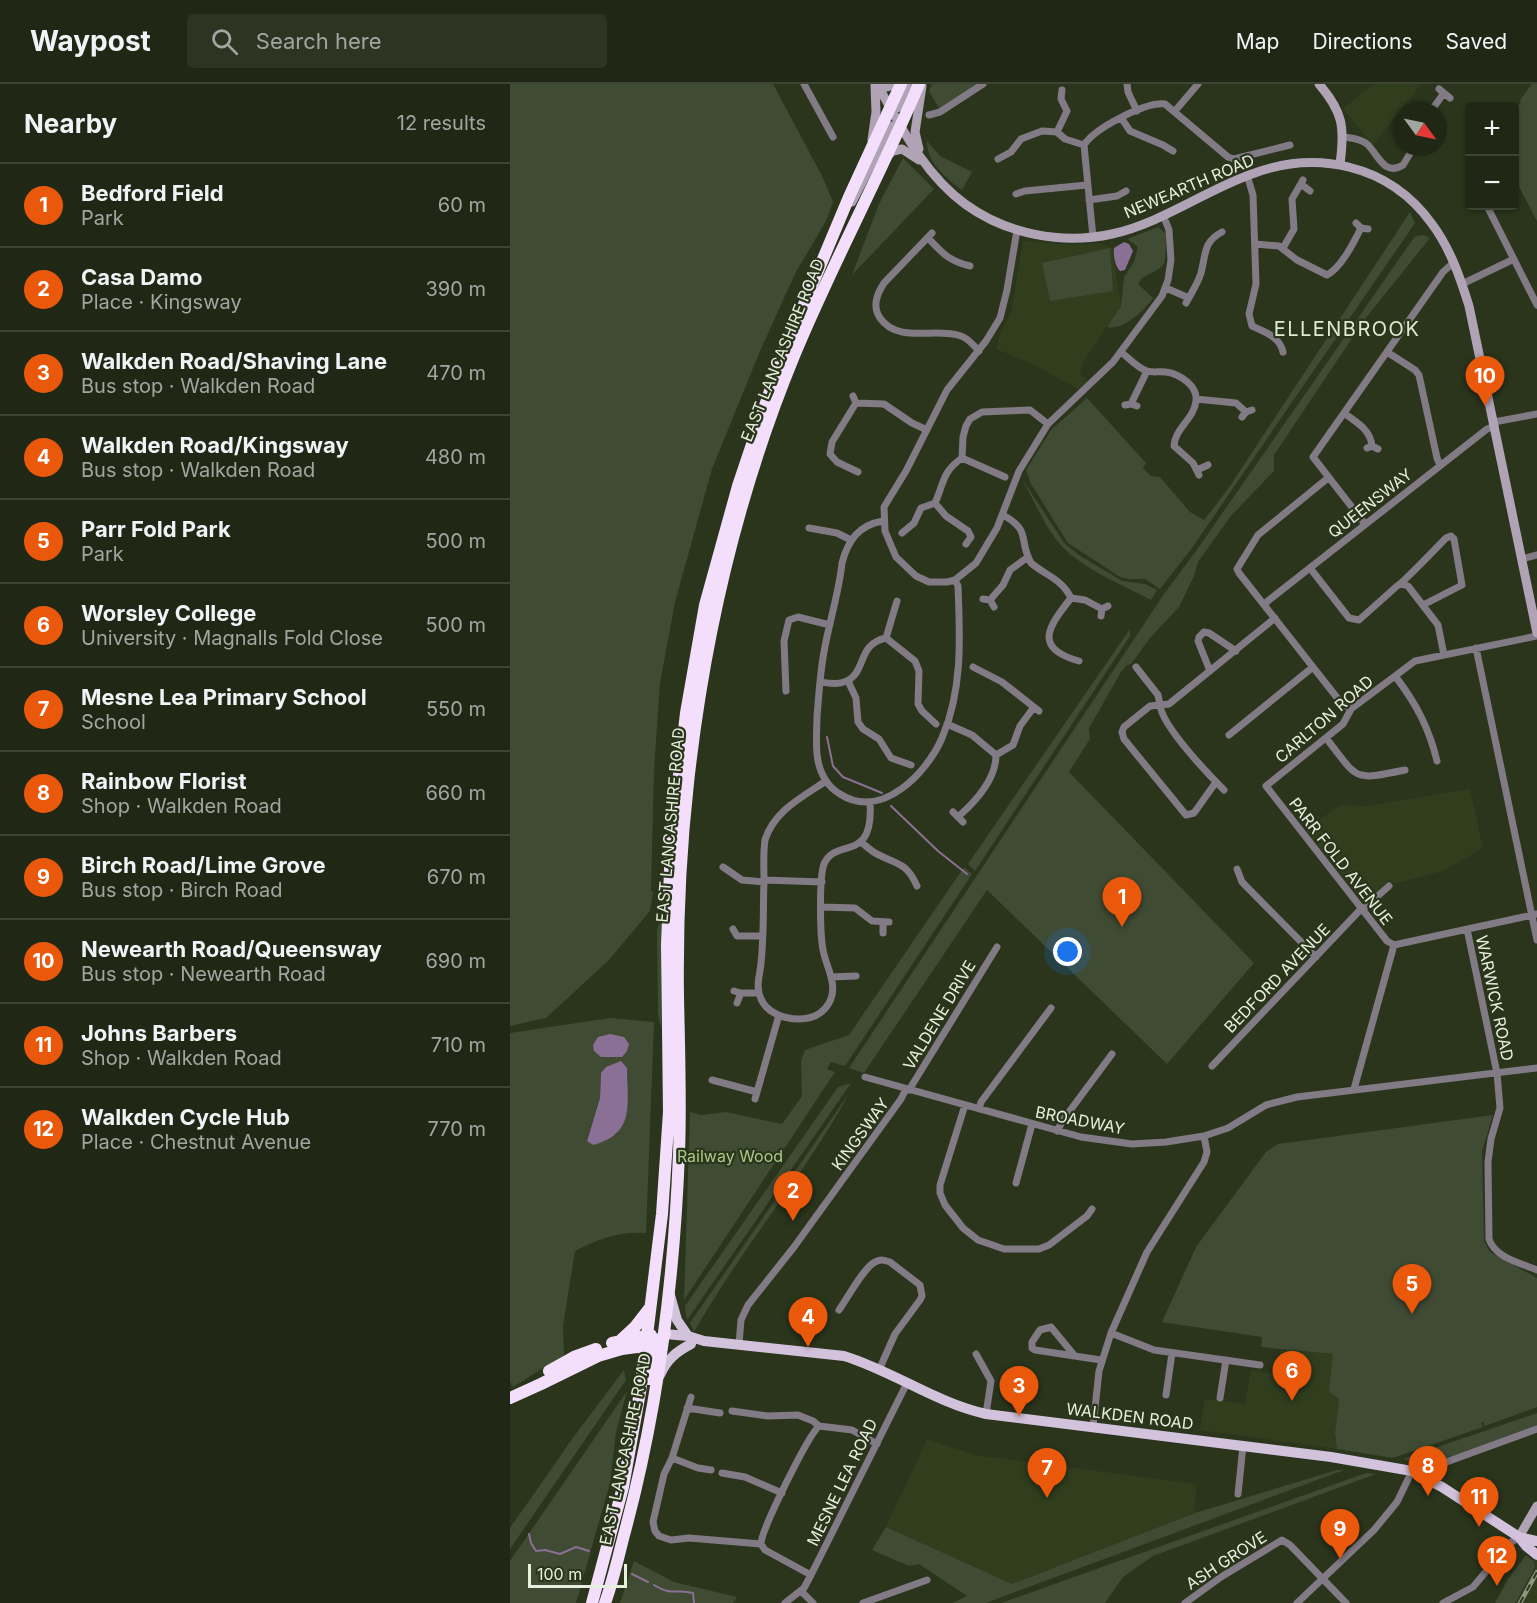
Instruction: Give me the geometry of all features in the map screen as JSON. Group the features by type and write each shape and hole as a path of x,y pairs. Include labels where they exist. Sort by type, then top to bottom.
{"highway":[{"name":"EAST LANCASHIRE ROAD","path":"605,1603 636,1492 659,1379 656,1340 650,1307 662,1214 669,1112 668,890 686,714 705,605 738,486 779,364 871,148 890,110 899,84"},
{"name":"EAST LANCASHIRE ROAD","path":"592,1603 623,1487 640,1392 670,1294 678,1172 678,904 688,783 698,704 713,619 747,491 779,395 835,263 921,84"},
{"path":"606,1557 627,1493 645,1404 656,1340 672,1190 678,1172"},
{"path":"640,1392 636,1363 621,1345 650,1307"},
{"name":"WALKDEN ROAD","path":"510,1398 542,1375 574,1357 621,1345 656,1340"}],"main road":[{"path":"871,148 877,84 887,87 899,84"},
{"name":"NEWEARTH ROAD","path":"877,84 890,110 928,167 963,202 994,221 1017,230 1054,237 1093,237 1122,231 1163,215 1247,175 1292,163 1340,164 1384,181 1413,203 1437,230 1454,262 1474,324 1536,620 1537,634"},
{"path":"890,110 900,107 912,84"},
{"path":"921,84 915,132 918,147 928,167"},
{"path":"1318,84 1338,109 1342,121 1344,137 1340,164"},
{"path":"840,224 891,126 900,126"},
{"path":"885,157 893,151 902,149 928,167"},
{"path":"659,1379 670,1359 689,1340 677,1320 670,1294"},
{"name":"WALKDEN ROAD","path":"656,1340 704,1341 827,1353 860,1361 960,1407 986,1414 1360,1461 1398,1468 1416,1473 1442,1487 1519,1537 1537,1555"},
{"path":"1537,1506 1519,1537 1537,1541"}],"street":[{"path":"804,84 833,137"},
{"path":"929,115 940,112 983,84"},
{"path":"1127,84 1128,92 1137,111"},
{"path":"1175,111 1198,84"},
{"path":"1057,132 1067,111 1061,99 1062,90"},
{"path":"1438,102 1445,93"},
{"path":"1093,237 1084,145 1096,132 1137,111 1157,103 1165,104 1228,157 1234,159 1290,145"},
{"path":"1122,119 1130,131 1173,151"},
{"path":"998,159 1011,152 1021,139 1042,130 1057,132 1065,140 1084,145"},
{"path":"1344,137 1365,142 1384,166 1391,169 1403,165 1408,156"},
{"path":"1247,175 1253,195 1256,284 1249,314 1250,323 1281,343 1283,352"},
{"path":"1283,248 1294,229 1292,203 1294,194 1302,182 1310,191"},
{"path":"1016,194 1025,191 1087,185"},
{"path":"1089,200 1117,196 1126,191"},
{"path":"1489,210 1536,302 1527,304"},
{"path":"1017,230 1003,307 994,330 947,390 899,483 886,501 883,520 892,550 909,570 928,582 955,580 976,563 993,537 1019,471 1048,424 1121,352 1152,310 1166,288 1170,260 1169,230 1163,215"},
{"path":"1255,244 1275,245 1283,248 1297,260 1327,275 1348,252 1362,226"},
{"path":"1166,288 1188,300 1201,273 1211,235 1222,232"},
{"path":"971,266 956,263 945,256 930,236 884,283 875,303 877,313 892,329 904,332 960,335 979,351"},
{"path":"1462,284 1514,259"},
{"path":"1365,524 1313,457 1443,272 1454,262"},
{"path":"1327,275 1329,283"},
{"path":"1121,352 1147,371 1170,372 1193,388 1197,399 1194,410 1178,431 1174,449 1193,463 1198,473 1208,465"},
{"path":"1387,352 1419,375 1440,465"},
{"path":"1131,405 1147,371"},
{"path":"1197,399 1236,403 1247,413"},
{"path":"858,472 849,463 834,460 830,454 830,448 854,400 884,404 927,430"},
{"path":"935,503 942,480 962,458 966,426 970,419 982,412 1030,410 1048,424"},
{"path":"1344,413 1367,430 1371,436 1372,448"},
{"path":"1494,424 1537,414"},
{"name":"QUEENSWAY","path":"1264,604 1494,424"},
{"path":"962,458 998,470 1005,477"},
{"path":"1328,478 1258,535 1238,565 1239,573 1342,704 1351,710"},
{"path":"902,533 914,523 921,508 935,503"},
{"path":"935,503 946,516 968,531 970,537 966,544"},
{"path":"1003,515 1020,528 1028,557 1035,566 1063,584 1071,598"},
{"path":"883,520 866,525 851,540 842,563 820,682 816,752 820,771 834,790 847,798 870,802 898,790 916,777 936,750 947,724 959,673 958,586 955,580"},
{"path":"809,528 837,533 851,540"},
{"path":"1310,568 1349,618 1355,621 1362,619 1401,584 1407,575 1446,537 1452,537 1462,585 1423,605"},
{"path":"1522,559 1537,555"},
{"path":"989,602 1003,585 1010,570 1028,557"},
{"path":"1401,584 1408,586 1438,625 1444,654"},
{"path":"1071,598 1085,600 1103,611"},
{"path":"1071,598 1051,624 1046,637 1055,651 1070,662 1079,662"},
{"path":"886,638 889,624 898,611 897,601"},
{"path":"787,692 784,641 789,620 798,617 830,625"},
{"path":"1216,782 1194,813 1186,815 1124,739 1122,731 1126,724 1150,705 1171,703 1275,618"},
{"path":"1210,671 1198,641 1204,632 1236,651"},
{"name":"CARLTON ROAD","path":"1266,786 1343,724 1351,710 1415,661 1537,634"},
{"path":"820,682 848,681 857,673 865,651 875,642 886,638"},
{"path":"886,638 915,661 919,671 918,704 931,715 936,724"},
{"path":"1476,648 1534,915 1537,940"},
{"path":"1136,667 1158,695 1163,716 1198,764 1224,790"},
{"path":"1229,735 1313,667"},
{"path":"972,668 1002,682 1037,709 1020,726 1013,745 996,755"},
{"path":"1395,676 1415,704 1433,744 1437,761"},
{"path":"848,681 856,698 856,715 860,726 879,739 891,758 907,767"},
{"path":"947,724 972,735 996,755"},
{"path":"1326,738 1350,770 1358,775 1373,777 1399,769"},
{"path":"958,817 969,807 989,780 995,767 996,755"},
{"path":"826,781 783,811 771,825 764,848 761,961 757,982 759,993 766,1007 779,1015 796,1019 812,1018 829,1003 832,996 831,977 822,941 824,865 835,852 861,842 871,820 870,802"},
{"name":"PARR FOLD AVENUE","path":"1266,786 1362,910 1387,941 1394,945 1354,1089"},
{"path":"861,842 873,852 900,863 908,870 916,883 924,876"},
{"path":"723,867 730,875 746,881 822,882"},
{"path":"1237,873 1242,882 1268,910 1316,957"},
{"name":"BEDFORD AVENUE","path":"1212,1066 1362,910 1389,886"},
{"path":"822,907 855,908 872,921 886,922 883,933"},
{"path":"1394,945 1534,915"},
{"path":"733,929 735,939 762,936"},
{"name":"WARWICK ROAD","path":"1467,929 1497,1072 1500,1108 1491,1139 1488,1162 1489,1239 1493,1248 1500,1253 1537,1270"},
{"name":"VALDENE DRIVE","path":"908,1090 997,946"},
{"path":"831,977 853,976 849,986"},
{"path":"737,1003 738,992 759,993"},
{"path":"979,1109 981,1102 1051,1008"},
{"path":"712,1080 756,1096 779,1015"},
{"path":"1057,1131 1112,1054"},
{"name":"BROADWAY","path":"865,1077 1057,1131 1132,1144 1204,1136 1228,1128 1259,1109 1276,1102 1354,1089 1537,1068"},
{"name":"KINGSWAY","path":"739,1344 741,1320 748,1305 908,1090"},
{"path":"965,1105 940,1192 945,1205 970,1235 983,1243 1004,1249 1039,1249 1053,1243 1087,1216 1092,1209"},
{"path":"1016,1183 1032,1124"},
{"path":"1093,1427 1101,1360 1111,1333 1147,1252 1204,1162 1207,1152 1204,1136"},
{"path":"839,1310 876,1261 885,1260 920,1285 922,1296 896,1334 879,1370"},
{"path":"1074,1355 1051,1327 1040,1330 1032,1342 1032,1348 1035,1350 1101,1360"},
{"path":"1111,1333 1148,1349 1260,1365"},
{"path":"1166,1395 1172,1353"},
{"path":"976,1354 991,1381 986,1414"},
{"path":"1220,1398 1226,1360"},
{"name":"MESNE LEA ROAD","path":"801,1591 907,1383"},
{"path":"691,1397 672,1458 664,1474 653,1527 664,1539 700,1538 761,1544"},
{"path":"687,1408 720,1413"},
{"path":"732,1411 768,1416 798,1415 819,1426 846,1429 877,1443"},
{"path":"811,1575 765,1550 761,1544 762,1535 782,1494 812,1435 819,1426"},
{"path":"1297,1603 1364,1542 1390,1512 1416,1473 1537,1429"},
{"path":"1238,1494 1243,1446"},
{"path":"672,1458 698,1468 711,1470"},
{"path":"722,1473 745,1477 782,1494"},
{"path":"1443,1603 1475,1585 1510,1543 1519,1537"},
{"name":"ASH GROVE","path":"1185,1603 1207,1586 1282,1540 1290,1545 1323,1580"},
{"path":"863,1603 924,1581 917,1574"},
{"path":"1323,1580 1346,1603"},
{"path":"785,1603 801,1591 811,1602"}],"shaded area":[{"path":"1373,84 1421,84 1407,102 1393,102 1393,120 1373,145 1343,109"},
{"path":"1023,241 1076,245 1099,243 1112,247 1121,306 1084,361 1080,374 1089,382 1080,390 1031,363 996,349 1000,333 1011,313"},
{"path":"1124,242 1129,244 1133,251 1125,270 1120,271 1115,260 1114,248"},
{"path":"1470,789 1483,848 1443,871 1393,884 1390,880 1368,901 1363,901 1305,830 1340,805 1368,806"},
{"path":"610,1034 624,1037 629,1044 622,1057 601,1057 594,1051 593,1045 598,1037"},
{"path":"621,1061 627,1068 628,1105 623,1125 607,1140 593,1145 587,1141 600,1098 601,1073 606,1067"},
{"path":"1281,1350 1334,1354 1329,1392 1339,1399 1335,1433 1337,1449 1200,1430 1205,1399 1245,1404 1251,1370 1277,1374"},
{"path":"927,1439 976,1455 1196,1484 1195,1513 1012,1584 886,1527"},
{"path":"1537,1552 1537,1603 1510,1603 1515,1594"}],"green space":[{"path":"510,84 773,84 822,176 833,202 826,221 796,272 760,351 712,469 675,602 660,683 654,770 651,891 653,892 650,911 608,961 546,1018 510,1026"},
{"path":"932,84 978,84 940,110 929,91"},
{"path":"1532,84 1537,84 1537,221 1519,187 1520,100"},
{"path":"927,141 940,156 972,172 962,190 934,163"},
{"path":"903,158 934,189 852,275 879,204"},
{"path":"1410,212 1415,223 1192,548 1160,589 1145,579 1120,577 1068,543 1031,484 1026,470 1051,430 1087,398 1146,463 1143,468 1151,476 1160,477 1190,512 1204,520 1228,489"},
{"path":"1158,227 1166,234 1164,263 1159,269 1143,277 1138,284 1153,298 1139,314 1126,323 1107,327 1121,306 1124,277 1134,262 1138,247 1127,239"},
{"path":"1424,235 1430,238 1365,319 1274,455 1274,471 1230,517 1198,562 1179,607 1150,638 1131,664 1121,672 1089,728 1090,739 1069,772 1254,963 1167,1064 987,890 864,1073 849,1068 1164,594 1413,239"},
{"path":"1110,248 1113,291 1050,301 1042,263"},
{"path":"1022,479 1065,544 1122,581 1145,584 1157,590 1151,600 1099,573 1062,547 1049,529"},
{"path":"1130,629 1130,636 975,871 968,864"},
{"name":"Railway Wood","path":"964,867 972,874 845,1066 831,1062 827,1069 835,1072 684,1300 690,1112 701,1115 726,1112 782,1124 802,1096 801,1061 805,1050 849,1035"},
{"path":"659,923 662,924 661,1028 658,1015 657,931"},
{"path":"610,1018 654,1022 646,1233 627,1233 609,1237 575,1251 563,1326 564,1355 513,1387 510,1382 510,1033","holes":["601,1072 617,1134 593,1145 587,1140 600,1098"]},
{"path":"851,1083 687,1320 685,1306 838,1087"},
{"path":"850,1092 813,1153 712,1301 694,1332 690,1323"},
{"path":"1493,1115 1482,1151 1484,1241 1490,1252 1537,1278 1537,1407 1485,1426 1481,1422 1483,1427 1393,1458 1337,1449 1335,1433 1339,1399 1329,1392 1333,1354 1261,1347 1262,1337 1162,1322 1196,1247 1266,1152 1278,1144"},
{"path":"624,1370 626,1380 510,1549 510,1528"},
{"path":"627,1391 616,1432 610,1483 576,1603 510,1603 510,1561"},
{"path":"1537,1413 1537,1427 1442,1460 1423,1465 1403,1459"},
{"path":"1337,1470 1344,1470 986,1603 952,1603 967,1596 919,1564 909,1566 872,1550 886,1527 1012,1584 1195,1513"},
{"path":"1366,1473 1376,1474 1153,1556 1123,1577 1105,1603 1001,1603"},
{"path":"1526,1555 1533,1561 1535,1567 1515,1603 1495,1603 1508,1579"},
{"path":"634,1561 674,1582 737,1597 733,1603 620,1603"}],"waterway":[{"path":"827,737 833,766 843,777 882,793"},
{"path":"891,806 938,851 967,874"},
{"path":"529,1534 536,1551 545,1550 560,1554 576,1547 589,1551"},
{"path":"632,1574 648,1582"},
{"path":"654,1585 666,1591 693,1593 694,1603"}],"railway":[{"path":"1520,1603 1537,1572"}],"place":[{"name":"Newearth Road/Queensway","path":"1485,406"},
{"name":"Bedford Field","path":"1122,927"},
{"name":"Casa Damo","path":"793,1221"},
{"name":"Parr Fold Park","path":"1412,1314"},
{"name":"Walkden Road/Kingsway","path":"808,1347"},
{"name":"Worsley College","path":"1292,1401"},
{"name":"Walkden Road/Shaving Lane","path":"1019,1416"},
{"name":"Rainbow Florist","path":"1428,1496"},
{"name":"Mesne Lea Primary School","path":"1047,1498"},
{"name":"Johns Barbers","path":"1479,1527"},
{"name":"Birch Road/Lime Grove","path":"1340,1559"},
{"name":"Walkden Cycle Hub","path":"1497,1586"}],"district":[{"name":"ELLENBROOK","path":"1347,329"}]}
